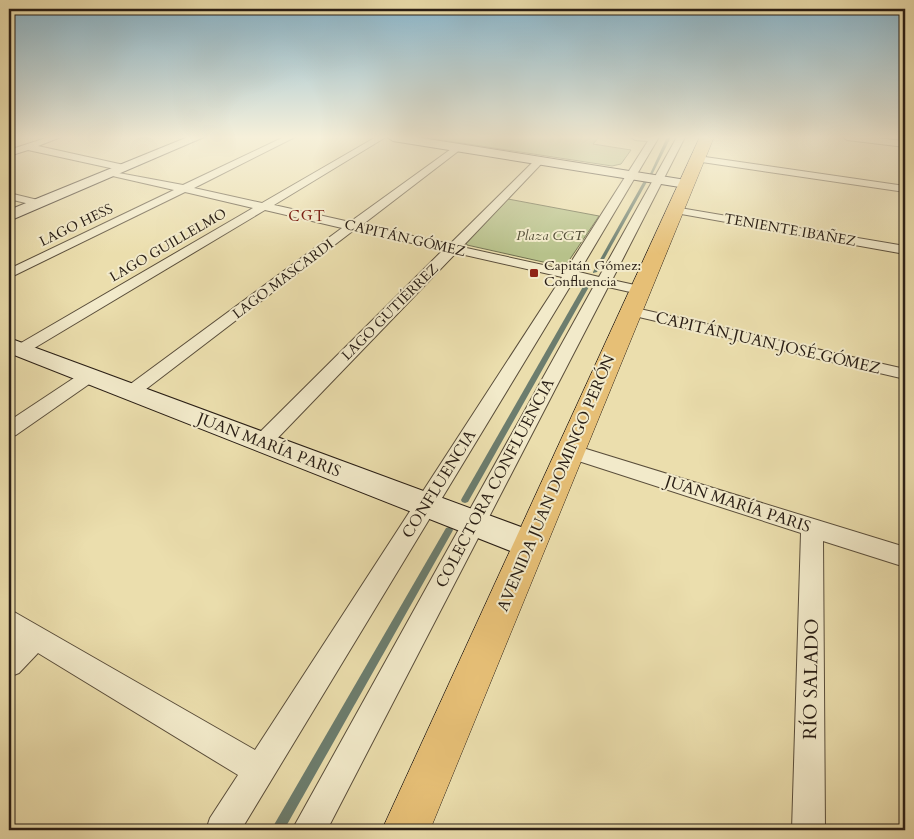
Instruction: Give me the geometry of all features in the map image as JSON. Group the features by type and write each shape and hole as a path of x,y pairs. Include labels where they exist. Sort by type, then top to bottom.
{"main road":[{"name":"AVENIDA JUAN DOMINGO PERÓN","path":"406,830 690,176"}],"street":[{"path":"9,216 103,176"},
{"name":"CAPITÁN GÓMEZ","path":"139,176 184,189 603,282 635,301"},
{"name":"LAGO HESS","path":"9,274 210,176"},
{"name":"LAGO GUILLELMO","path":"14,347 316,176"},
{"name":"LAGO MASCARDI","path":"131,392 419,176"},
{"name":"LAGO GUTIÉRREZ","path":"262,442 524,176"},
{"name":"CONFLUENCIA","path":"222,830 632,176"},
{"path":"640,176 686,184"},
{"name":"COLECTORA CONFLUENCIA","path":"309,830 660,176"},
{"path":"816,176 905,189"},
{"path":"9,196 38,203"},
{"name":"TENIENTE IBAÑEZ","path":"674,210 905,250"},
{"name":"CAPITÁN JUAN JOSÉ GÓMEZ","path":"635,301 905,374"},
{"name":"JUAN MARÍA PARIS","path":"14,347 530,544"},
{"path":"9,430 89,376"},
{"name":"JUAN MARÍA PARIS","path":"570,451 905,557"},
{"name":"RÍO SALADO","path":"809,830 812,528"},
{"path":"9,621 260,770"},
{"path":"9,663 36,637"}],"green space":[{"name":"Plaza CGT","path":"508,199 599,216 568,262 561,266 467,245 466,242"}],"waterway":[{"path":"595,272 646,180"},
{"path":"465,500 587,285"},
{"path":"277,830 449,530"}],"place":[{"name":"Capitán Gómez: Confluencia","path":"534,273"}],"district":[{"name":"CGT","path":"307,216"}]}
